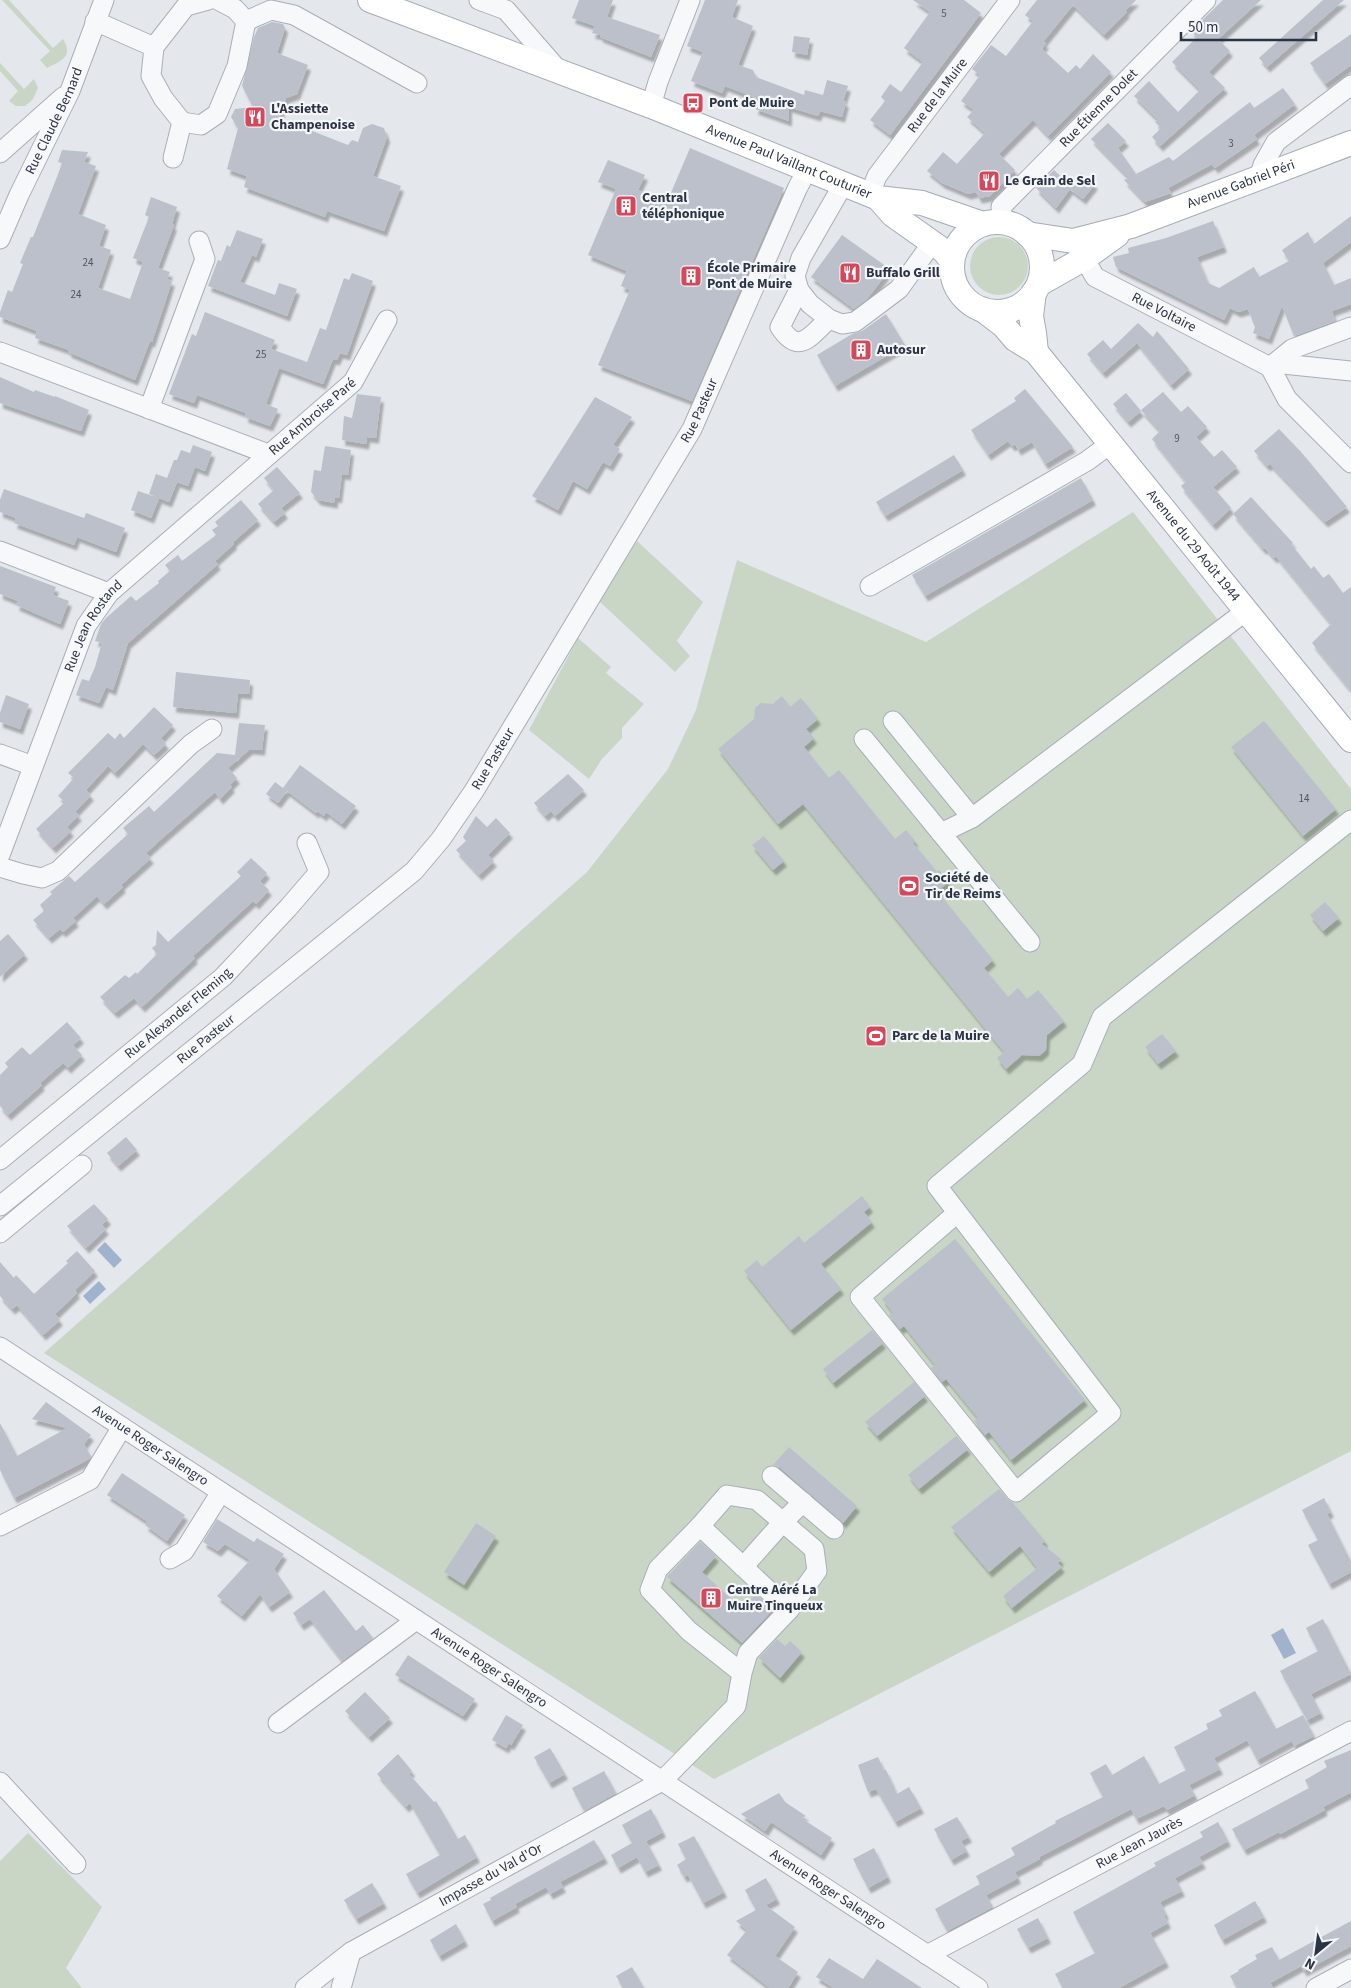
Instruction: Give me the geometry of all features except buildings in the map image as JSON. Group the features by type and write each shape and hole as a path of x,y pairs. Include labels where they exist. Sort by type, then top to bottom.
{"main road":[{"name":"Avenue Paul Vaillant Couturier","path":"370,0 651,106 874,196 922,202 993,223"},
{"name":"Avenue Gabriel Péri","path":"1079,250 1131,226 1351,142"},
{"name":"Avenue Paul Vaillant Couturier","path":"874,196 893,215 944,251 952,261"},
{"path":"1036,352 1015,339 1004,326 971,304 962,295 955,285 952,273 954,251 962,238 974,228 993,223 1016,226 1028,234 1079,250"},
{"path":"1028,234 1038,248 1042,266 1031,316 1036,352"},
{"path":"982,310 993,312 1017,308 1026,301 1036,288 1079,250"},
{"name":"Avenue du 29 Août 1944","path":"1036,352 1351,740"}],"street":[{"name":"Rue Claude Bernard","path":"0,239 18,195 70,91 104,0"},
{"path":"208,0 186,6 154,47 152,76 163,98 182,122 201,125 217,114 237,66 246,20"},
{"path":"218,0 235,9 246,20"},
{"name":"Avenue Paul Vaillant Couturier","path":"479,0 506,10 559,71"},
{"path":"651,106 690,0"},
{"name":"Rue de la Muire","path":"874,196 877,176 1010,0"},
{"name":"Rue Étienne Dolet","path":"993,223 1001,207 1206,0"},
{"path":"246,20 271,10 294,15 417,84"},
{"path":"95,21 154,47"},
{"path":"1259,178 1263,165 1276,142 1351,85"},
{"path":"0,153 70,91"},
{"path":"173,158 182,122"},
{"name":"Rue Pasteur","path":"0,1206 414,870 441,840 474,791 692,429 797,189 808,168"},
{"path":"844,184 801,258 795,276 799,290 810,304 829,319 842,324 855,322 899,289 932,243"},
{"path":"149,409 205,259 199,241"},
{"name":"Rue Voltaire","path":"1079,250 1095,277 1270,367"},
{"path":"799,290 780,327 788,338 796,342 804,341 829,319"},
{"name":"Rue Ambroise Paré","path":"0,352 268,454 353,382 387,320"},
{"path":"1270,367 1280,357 1292,350 1351,327"},
{"path":"1270,367 1283,364 1351,371"},
{"path":"1270,367 1287,399 1351,464"},
{"path":"870,586 1087,461 1110,444"},
{"name":"Rue Jean Rostand","path":"0,855 86,626 110,593 268,454"},
{"path":"0,552 110,593"},
{"path":"941,833 972,818 1246,611"},
{"path":"893,721 972,818"},
{"path":"0,867 42,878 58,871 192,744 212,730"},
{"path":"864,739 1030,942"},
{"path":"0,754 33,766"},
{"path":"957,1213 860,1298 1016,1492 1111,1413 937,1186 1082,1064 1102,1017 1351,820"},
{"name":"Rue Alexander Fleming","path":"0,1160 223,977 319,872 307,843"},
{"path":"0,1233 82,1165"},
{"path":"42,1172 54,1188"},
{"name":"Avenue Roger Salengro","path":"0,1347 978,1988"},
{"path":"0,1526 90,1480 122,1428"},
{"path":"742,1673 689,1631 650,1590 658,1569 727,1496 757,1500 814,1549 831,1526 775,1478 757,1500"},
{"path":"170,1559 184,1551 221,1492"},
{"path":"743,1567 783,1522 804,1502"},
{"path":"700,1526 789,1610"},
{"name":"Impasse du Val d'Or","path":"305,1988 351,1952 662,1781 736,1706 748,1653 789,1610 817,1571 814,1549"},
{"path":"278,1723 416,1620"},
{"name":"Rue Jean Jaurès","path":"927,1955 1351,1731"},
{"path":"0,1782 76,1864"},
{"path":"341,1988 351,1952"},
{"path":"1316,1988 1351,1969"}],"green space":[{"path":"2,0 9,0 53,48 63,39 67,50 64,58 47,68 40,60 50,51"},
{"path":"0,63 24,89 34,79 38,88 33,99 25,106 16,106 9,101 18,91 0,71"},
{"path":"993,237 1005,237 1015,241 1024,250 1028,272 1020,287 1005,295 993,295 983,291 974,282 970,272 970,260 974,250 983,241"},
{"name":"Parc de la Muire","path":"1133,512 1351,789 1351,1451 714,1779 44,1353 587,872 668,769 696,710 737,560 926,642"},
{"path":"637,541 703,602 677,641 690,656 675,672 599,601"},
{"path":"578,638 611,667 606,673 644,704 622,728 622,738 602,759 589,779 529,730"},
{"path":"28,1833 102,1907 66,1968 82,1988 0,1988 0,1861"}],"water":[{"path":"105,1242 122,1260 114,1268 97,1250"},
{"path":"99,1281 106,1289 90,1304 83,1296"},
{"path":"1283,1628 1296,1653 1284,1659 1271,1635"}],"place":[{"name":"Pont de Muire","path":"693,103"},
{"name":"L'Assiette Champenoise","path":"255,117"},
{"name":"Le Grain de Sel","path":"989,181"},
{"name":"Central téléphonique","path":"626,206"},
{"name":"Buffalo Grill","path":"850,273"},
{"name":"École Primaire Pont de Muire","path":"691,276"},
{"name":"Autosur","path":"861,350"},
{"name":"Société de Tir de Reims","path":"909,886"},
{"name":"Parc de la Muire","path":"876,1036"},
{"name":"Centre Aéré La Muire Tinqueux","path":"711,1598"}]}
